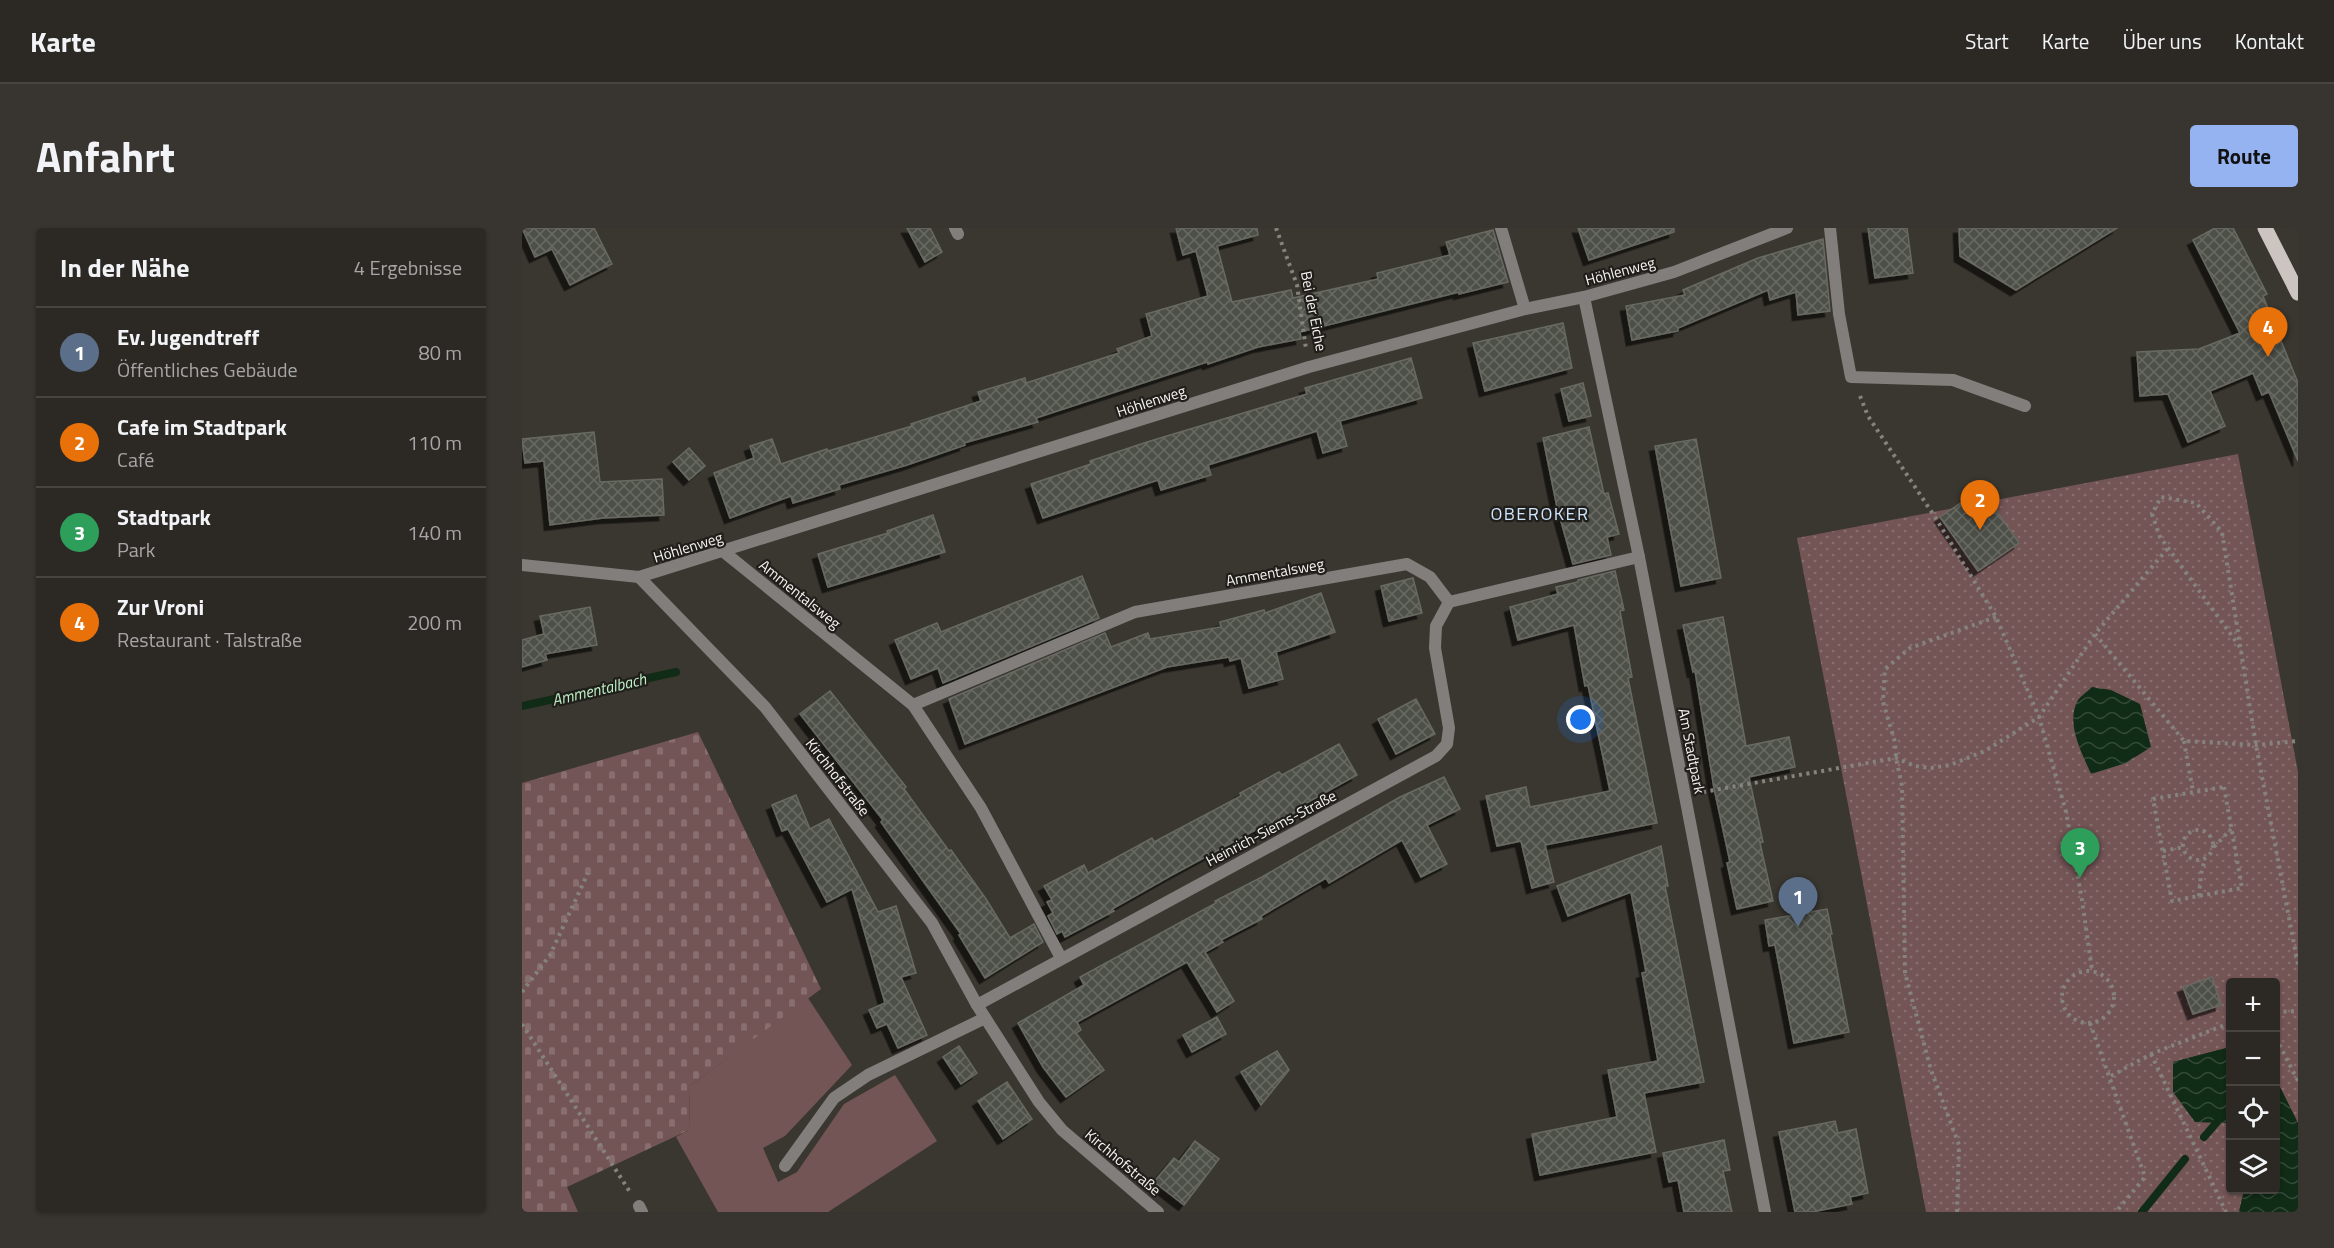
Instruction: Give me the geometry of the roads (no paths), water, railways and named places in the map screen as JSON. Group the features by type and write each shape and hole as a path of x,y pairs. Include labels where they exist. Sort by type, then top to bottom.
{"main road":[{"path":"2265,228 2298,293"}],"street":[{"path":"1501,228 1525,309"},
{"name":"Höhlenweg","path":"522,565 639,577 1309,367 1674,272 1787,228"},
{"path":"1830,228 1839,314 1851,376 1953,380 2025,406"},
{"name":"Am Stadtpark","path":"1584,297 1639,557 1765,1212"},
{"name":"Ammentalsweg","path":"724,552 914,705 981,808 1061,958"},
{"path":"1449,602 1639,557"},
{"name":"Ammentalsweg","path":"914,705 1135,612 1407,564 1430,577 1449,602"},
{"name":"Kirchhofstraße","path":"639,577 765,707 932,923 977,1005 1039,1102 1062,1130 1158,1212"},
{"name":"Heinrich-Siems-Straße","path":"977,1005 1436,756 1447,744 1449,728 1435,648 1437,626 1449,602"},
{"path":"785,1166 834,1098 868,1075 985,1018"}],"water":[{"path":"2092,687 2111,690 2140,704 2151,747 2126,763 2091,774 2076,738 2073,718 2078,700"},
{"path":"2226,1048 2226,1123 2195,1122 2173,1092 2173,1062"},
{"path":"2280,1087 2298,1123 2298,1212 2239,1212 2243,1194 2280,1194"}],"waterway":[{"name":"Ammentalbach","path":"522,706 676,672"},
{"path":"2204,1137 2217,1122"},
{"path":"2142,1212 2185,1159"}],"place":[{"name":"Zur Vroni","path":"2268,357"},
{"name":"Cafe im Stadtpark","path":"1980,530"},
{"name":"Stadtpark","path":"2080,878"},
{"name":"Ev. Jugendtreff","path":"1798,927"}],"district":[{"name":"OBEROKER","path":"1540,513"}]}
